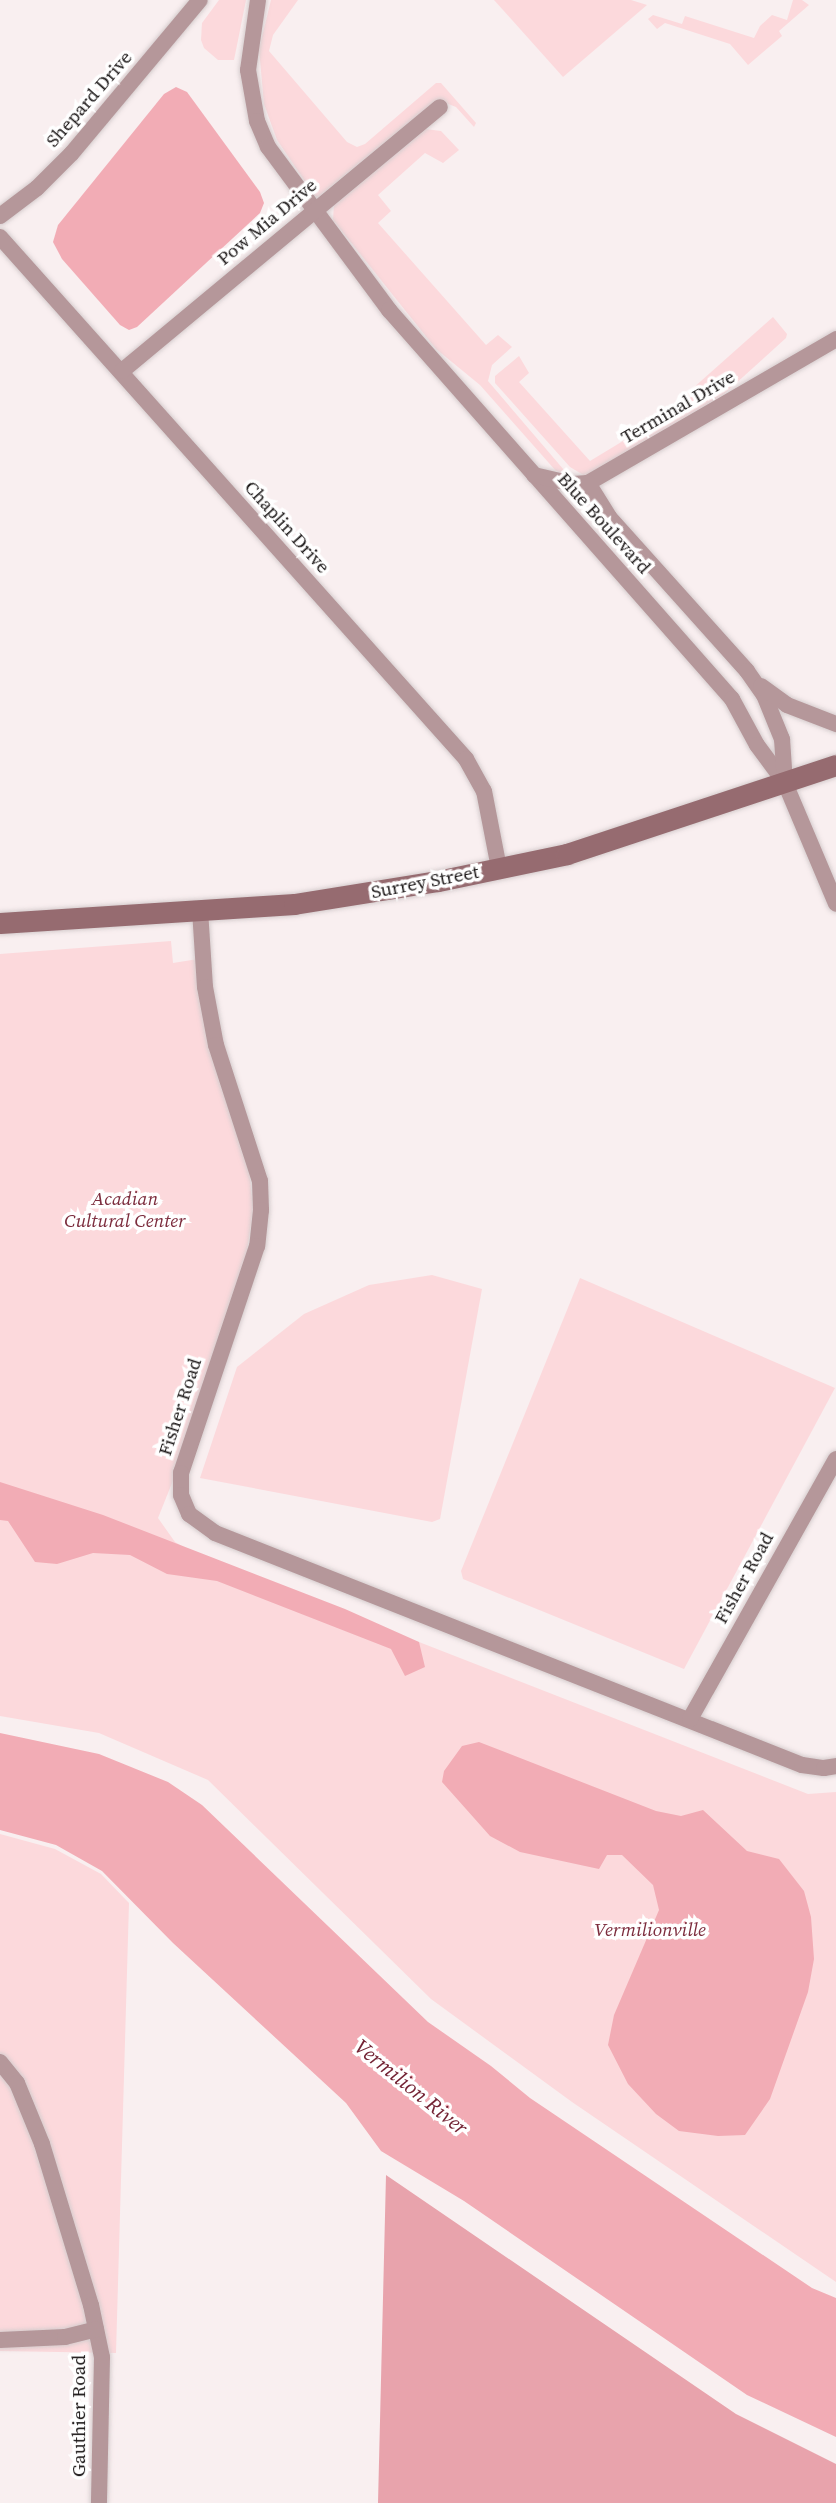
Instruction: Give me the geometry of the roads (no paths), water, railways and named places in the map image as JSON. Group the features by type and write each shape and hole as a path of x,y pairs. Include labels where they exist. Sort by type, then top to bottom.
{"street":[{"name":"Shepard Drive","path":"0,216 37,188 72,153 200,0"},
{"path":"257,0 248,71 257,121 268,147 312,211"},
{"name":"Pow Mia Drive","path":"122,371 440,107"},
{"name":"Blue Boulevard","path":"312,211 389,310 732,699 757,745 785,783"},
{"name":"Chaplin Drive","path":"0,237 466,760 484,791 499,868"},
{"name":"Terminal Drive","path":"588,483 836,339"},
{"path":"534,475 573,484 588,483"},
{"name":"Blue Boulevard","path":"588,483 609,517 754,680 787,705 836,723"},
{"name":"Blue Boulevard","path":"754,680 782,739 785,783"},
{"name":"Surrey Street","path":"0,923 345,897 499,868 567,854 836,765"},
{"path":"785,783 836,904"},
{"name":"Fisher Road","path":"200,910 205,987 216,1045 260,1181 262,1203 257,1246 181,1473 181,1495 190,1514 215,1533 802,1765 824,1768 836,1766"},
{"name":"Fisher Road","path":"690,1719 836,1459"},
{"name":"Gauthier Road","path":"0,2063 17,2083 42,2144 78,2252 96,2329 102,2357 99,2503"},
{"path":"0,2340 65,2337 96,2329"}],"water":[{"path":"176,87 187,92 260,192 264,203 260,213 137,327 129,330 120,325 62,259 53,242 58,225 164,94"},
{"path":"0,1482 103,1515 345,1609 419,1642 425,1667 405,1676 391,1649 217,1581 167,1574 130,1555 93,1553 57,1564 35,1562 8,1521 0,1520"},
{"name":"Vermilion River","path":"0,1733 99,1754 168,1782 202,1805 428,2022 491,2066 530,2098 812,2288 836,2298 836,2437 747,2395 464,2201 381,2151 346,2103 173,1943 102,1871 56,1845 0,1830"},
{"path":"479,1742 656,1811 681,1816 703,1810 747,1851 779,1859 804,1891 811,1917 814,1959 808,1992 770,2099 745,2135 718,2136 679,2131 656,2114 628,2084 608,2045 614,2015 659,1910 653,1885 622,1855 607,1855 599,1869 520,1852 490,1836 442,1782 444,1771 462,1746"}],"park label":[{"name":"Acadian Cultural Center","path":"125,1210"},
{"name":"Vermilionville","path":"650,1930"}]}
